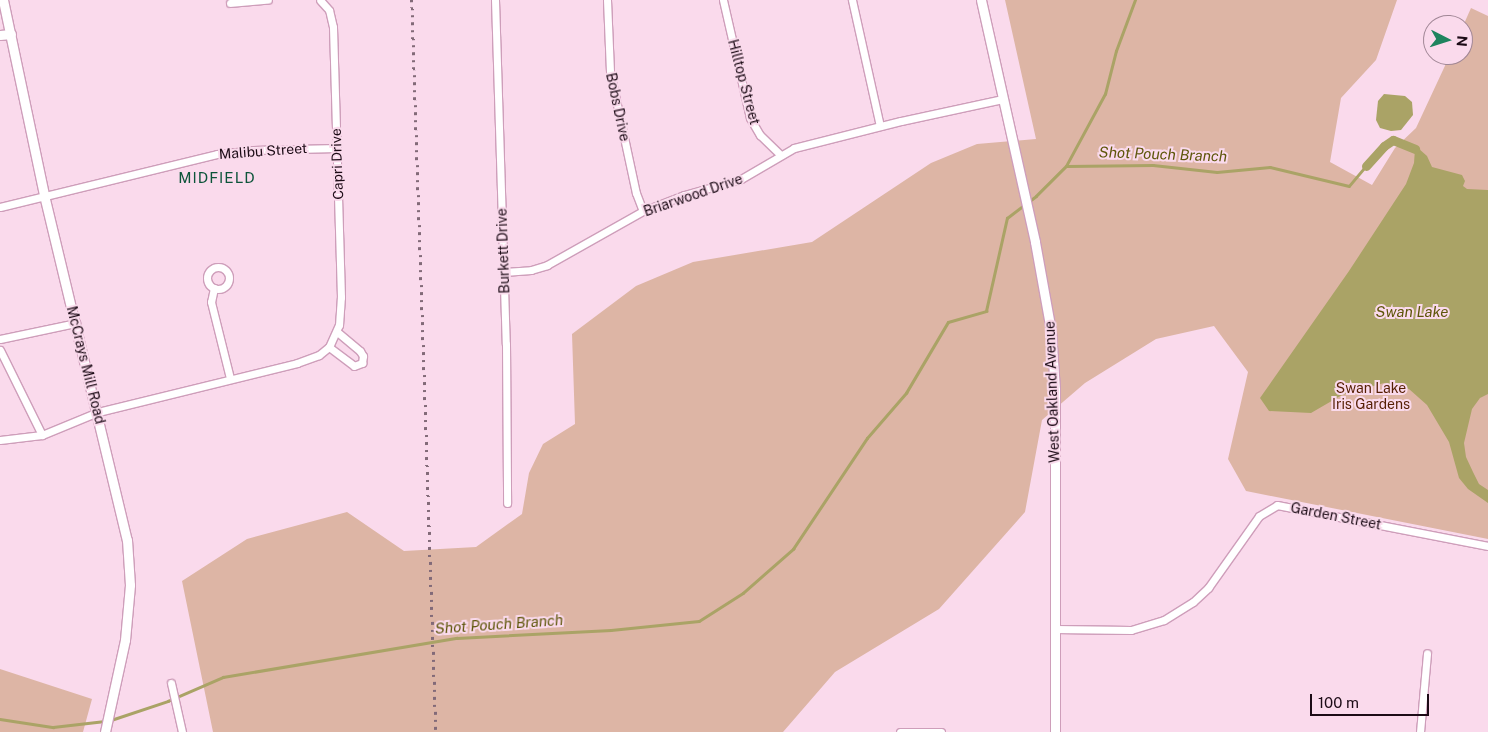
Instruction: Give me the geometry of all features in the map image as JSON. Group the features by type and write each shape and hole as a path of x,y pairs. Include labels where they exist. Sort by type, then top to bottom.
{"street":[{"name":"McCrays Mill Road","path":"3,0 12,34 44,194 124,519 130,585 126,631 105,732"},
{"path":"230,3 268,0"},
{"name":"Capri Drive","path":"320,0 329,10 334,27 341,297 337,332 329,347"},
{"name":"Burkett Drive","path":"495,0 504,272 507,503"},
{"name":"Bobs Drive","path":"607,0 610,72 636,193 643,211"},
{"name":"Hilltop Street","path":"723,0 750,118 760,135 781,155"},
{"path":"852,0 880,126"},
{"name":"West Oakland Avenue","path":"981,0 1049,312 1053,357 1055,732"},
{"path":"0,35 12,34"},
{"name":"Briarwood Drive","path":"504,272 531,270 548,265 643,211 684,195 732,182 751,174 781,155 806,144 1003,99"},
{"name":"Malibu Street","path":"0,207 44,194 217,154 253,150 337,148"},
{"path":"214,288 211,302 230,378"},
{"path":"0,339 76,323"},
{"path":"0,440 42,435 98,412 297,363 318,355 329,347 354,366 362,363 363,356 360,351 337,332"},
{"path":"0,350 42,435"},
{"name":"Garden Street","path":"1055,629 1131,630 1164,620 1193,602 1208,588 1259,516 1278,505 1488,546"},
{"path":"1420,732 1427,653"},
{"path":"171,683 182,732"},
{"path":"900,732 941,732"}],"green space":[{"name":"Swan Lake Iris Gardens","path":"1005,0 1397,0 1376,60 1341,98 1330,162 1372,185 1395,148 1416,128 1445,65 1473,65 1473,15 1468,15 1471,8 1488,16 1488,539 1246,491 1228,459 1248,372 1214,326 1156,339 1085,383 1042,420 1025,512 939,609 835,672 783,732 213,732 182,581 247,539 347,512 404,551 476,547 522,514 529,473 543,444 575,424 572,334 636,286 693,262 812,242 931,163 977,144 1036,139"},
{"path":"0,669 92,699 83,732 0,732"}],"water":[{"path":"1384,94 1405,96 1412,102 1413,115 1401,130 1391,131 1380,128 1376,120 1378,101"},
{"name":"Swan Lake","path":"1418,148 1427,156 1432,167 1462,175 1465,181 1463,186 1467,189 1488,190 1488,394 1480,398 1472,409 1464,443 1466,457 1479,484 1488,490 1488,503 1468,489 1459,478 1449,442 1427,405 1409,389 1384,383 1342,395 1311,413 1269,411 1260,398 1349,271 1406,184 1414,163 1415,149"}],"waterway":[{"name":"Shot Pouch Branch","path":"111,720 168,701 223,677 457,638 611,630 699,621 743,593 793,549 867,438 906,393 948,322 986,311 1007,218 1036,196 1066,166 1105,94 1116,51 1135,0"},
{"name":"Shot Pouch Branch","path":"1366,166 1384,146 1393,140 1415,149"},
{"name":"Shot Pouch Branch","path":"1067,166 1153,165 1217,172 1270,167 1349,186 1366,166"},
{"name":"Shot Pouch Branch","path":"0,719 53,727 105,721"}],"railway":[{"path":"412,0 436,732"}],"district":[{"name":"MIDFIELD","path":"217,178"}]}
